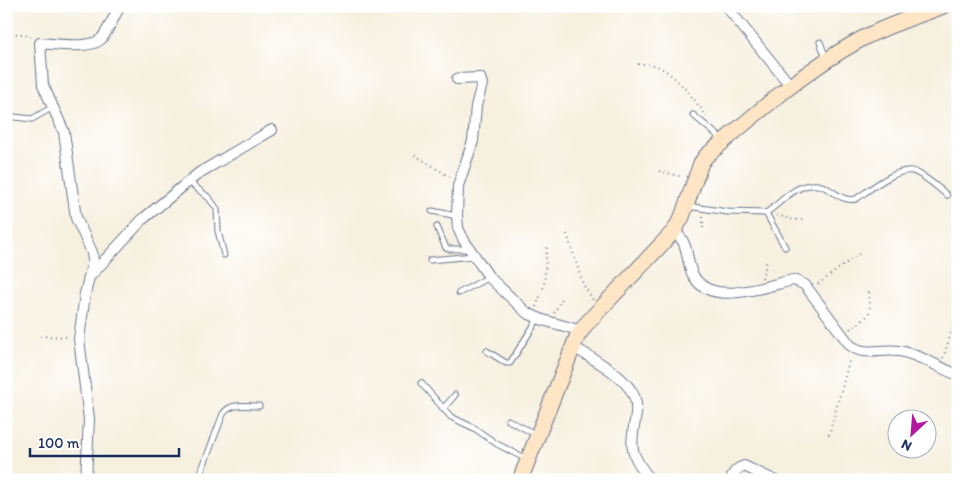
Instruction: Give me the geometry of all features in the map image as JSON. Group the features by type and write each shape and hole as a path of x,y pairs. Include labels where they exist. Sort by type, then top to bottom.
{"main road":[{"path":"520,480 572,346 601,309 674,231 686,206 701,163 790,85 857,41 874,32 943,6"}],"street":[{"path":"86,480 89,419 79,337 85,294 93,261 92,252 76,218 64,132 46,93 41,77 40,43 95,44 101,39 120,6"},
{"path":"726,6 790,85"},
{"path":"457,78 480,78 482,80 476,106 472,148 459,182 456,216 458,228 489,277 535,317 582,331"},
{"path":"90,275 143,218 199,173 272,130"},
{"path":"674,231 685,243 692,273 699,283 704,286 720,293 732,293 793,280 799,282 809,290 853,348 866,352 900,351 958,375"},
{"path":"572,346 614,373 628,386 634,396 636,406 632,442 633,450 636,459 650,480"},
{"path":"732,480 735,471 739,467 744,466 774,480"}],"lane":[{"path":"820,42 828,60"},
{"path":"6,116 32,119 53,107"},
{"path":"693,115 724,141"},
{"path":"686,206 749,214 768,212 803,186 821,185 844,200 850,200 856,199 893,175 906,170 914,170 947,195"},
{"path":"189,182 209,198 217,209 218,231 224,255"},
{"path":"432,212 456,216"},
{"path":"768,212 785,247"},
{"path":"437,227 446,248 472,252"},
{"path":"430,260 472,252"},
{"path":"459,293 489,277"},
{"path":"487,351 510,363 535,317"},
{"path":"420,383 451,417 474,428 492,442 528,460"},
{"path":"443,409 455,395"},
{"path":"198,480 226,408 234,405 259,406"},
{"path":"508,420 537,436"}],"path":[{"path":"6,32 25,35 40,43"},
{"path":"638,64 656,66 665,71 690,94 712,121"},
{"path":"415,155 459,182"},
{"path":"659,171 695,180"},
{"path":"703,209 704,232"},
{"path":"768,212 794,220 803,220"},
{"path":"567,234 587,294 601,309"},
{"path":"535,317 544,286 547,245"},
{"path":"809,290 860,254"},
{"path":"760,288 767,260"},
{"path":"842,335 867,318 870,310 869,291"},
{"path":"550,322 563,297"},
{"path":"940,368 954,324"},
{"path":"40,336 79,337"},
{"path":"829,435 853,348"}]}
